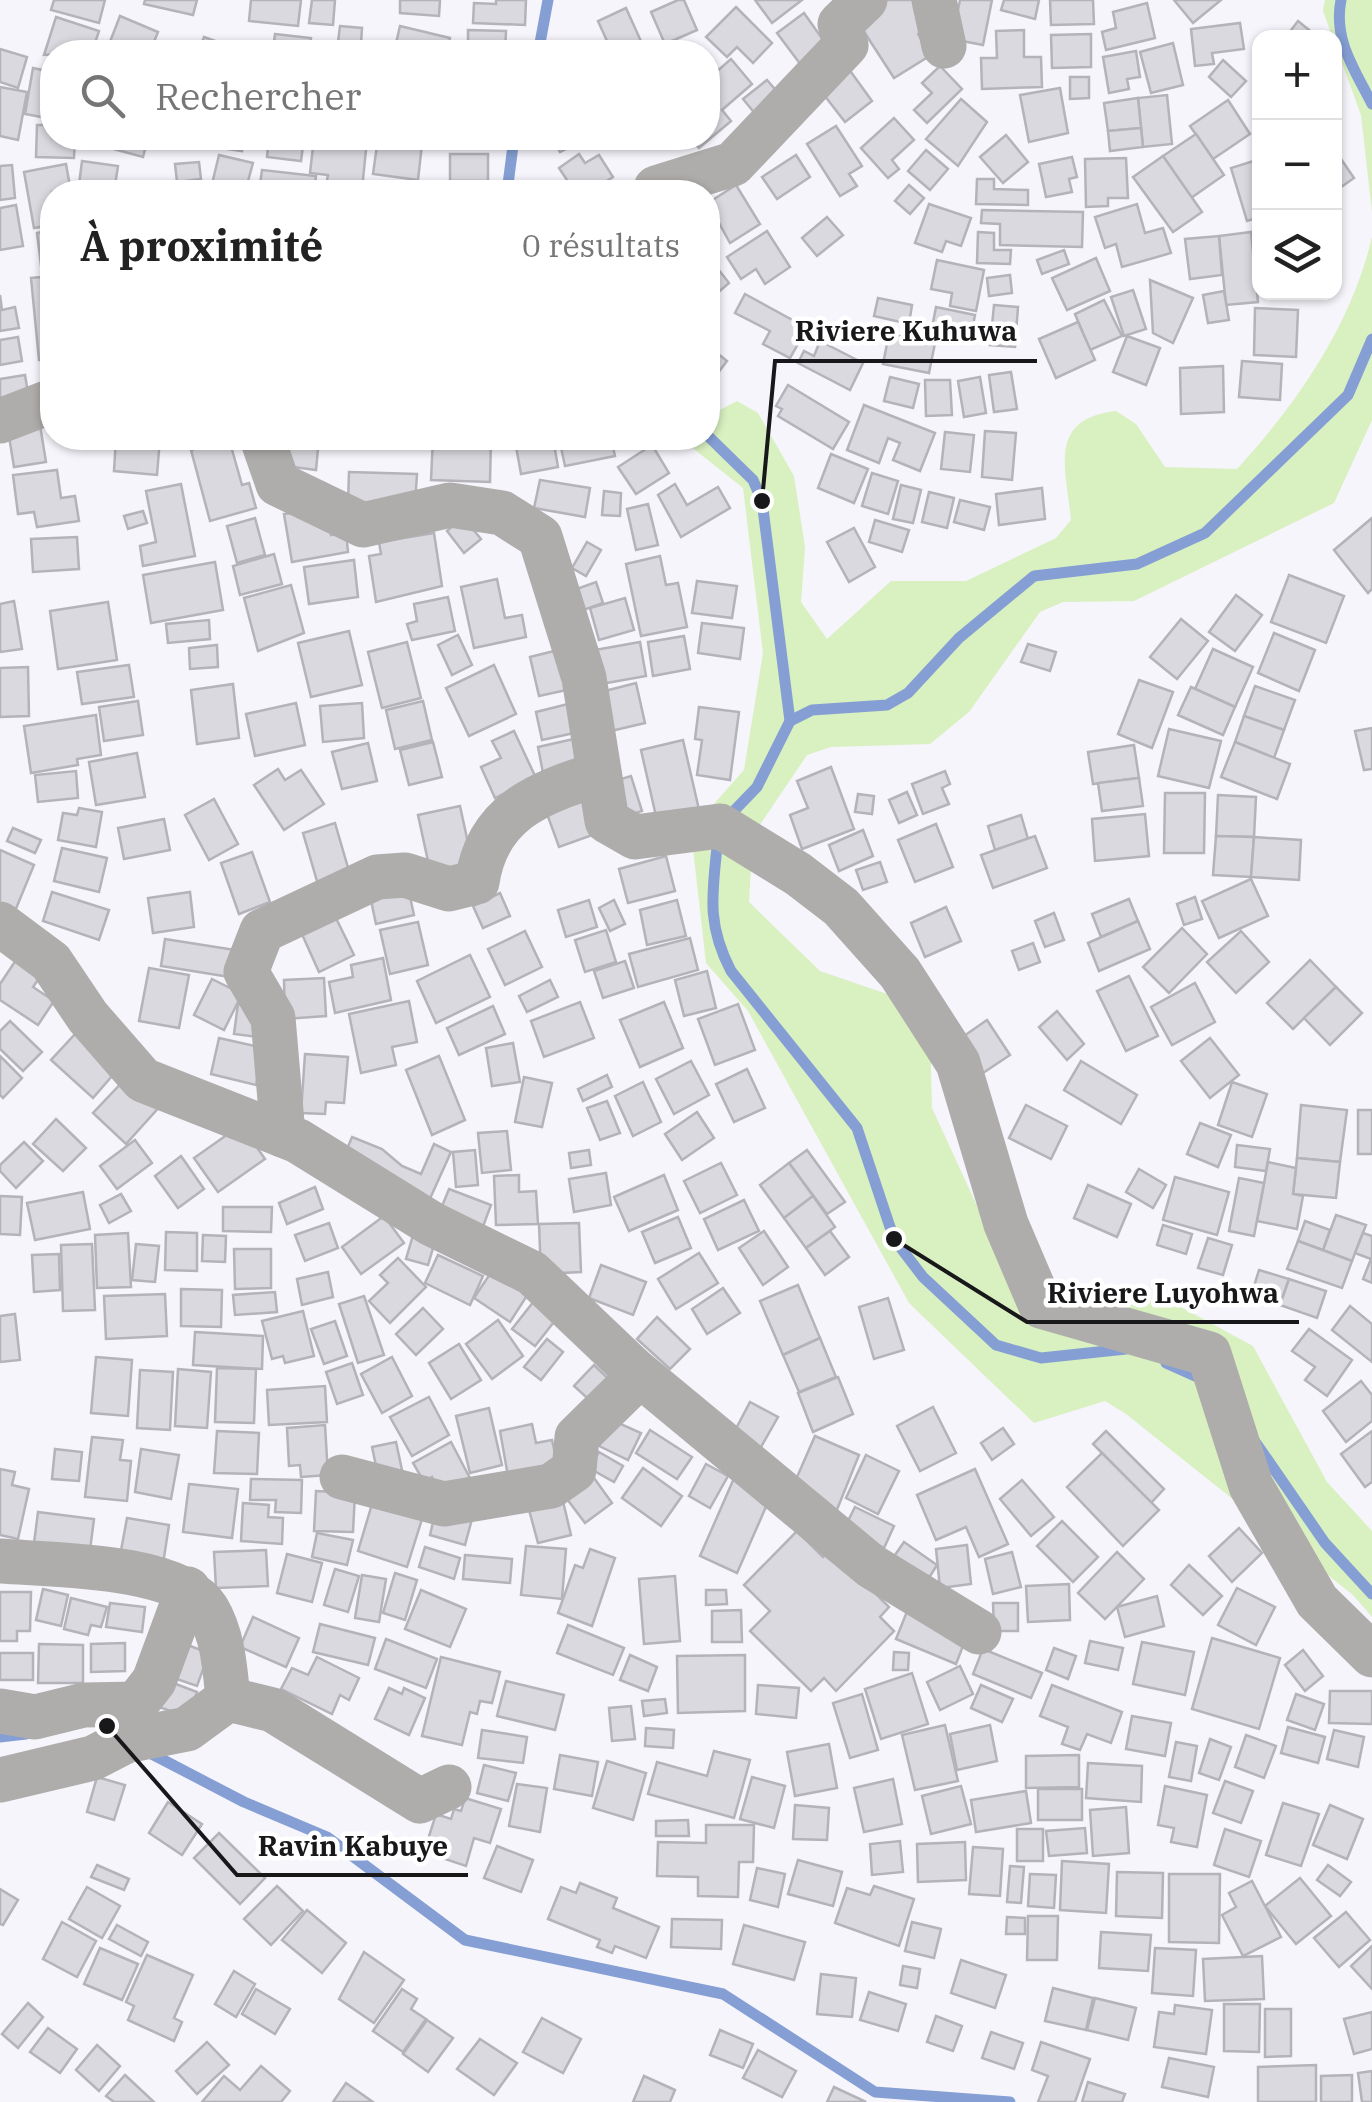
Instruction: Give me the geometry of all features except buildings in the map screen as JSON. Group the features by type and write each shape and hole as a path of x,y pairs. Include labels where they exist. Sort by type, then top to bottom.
{"street":[{"path":"681,180 732,164 846,45 840,24 865,0"},
{"path":"934,0 944,46"},
{"path":"0,421 40,406"},
{"path":"266,450 278,484 362,525 450,504 502,513 540,537 584,678 607,820 635,837 720,826 798,874 842,907 888,960 958,1063 1006,1224 1042,1306 1209,1354 1251,1486 1317,1601 1372,1655"},
{"path":"283,1135 273,1018 246,972 262,931 377,877 405,875 449,889 478,882 482,852 499,824 551,788 599,774"},
{"path":"0,924 52,962 88,1017 143,1080 283,1135 432,1224 532,1273 632,1369 870,1566 979,1632"},
{"path":"342,1477 444,1504 551,1486 574,1470 577,1437 628,1387 632,1369"},
{"path":"0,1561 134,1575 188,1589 206,1606 217,1629 228,1699"},
{"path":"0,1711 35,1717 84,1705 136,1704 154,1681 188,1589"},
{"path":"0,1780 93,1758 126,1741 186,1729 228,1699 273,1710 420,1801 449,1786"}],"green space":[{"path":"1325,0 1372,0 1372,212 1361,115 1342,63 1342,30 1330,30 1323,11"},
{"path":"1372,237 1372,420 1334,503 1134,601 1063,602 1040,612 969,712 930,744 831,747 807,755 753,835 749,902 820,971 893,996 930,1030 932,1108 1006,1269 1071,1290 1168,1300 1253,1346 1327,1482 1372,1531 1372,1617 1353,1595 1126,1414 1105,1401 1034,1423 909,1303 748,1011 706,963 693,849 713,805 744,770 763,653 743,488 695,450 720,450 720,410 737,401 758,413 794,476 805,547 801,602 827,639 891,581 966,581 1056,538 1071,520 1065,465 1070,435 1079,424 1094,416 1116,411 1136,424 1165,467 1237,469 1281,417 1320,361 1363,270"}],"waterway":[{"path":"541,40 548,0"},
{"path":"1341,0 1343,42 1372,104"},
{"path":"509,180 512,150"},
{"path":"728,817 757,787 790,721 812,710 887,705 908,693 959,638 1034,576 1137,564 1205,533 1348,395 1372,339"},
{"path":"720,448 753,480 762,501 790,721"},
{"path":"718,837 714,921 731,971 857,1128 894,1239 923,1277 996,1345 1041,1358 1126,1349"},
{"path":"1166,1363 1204,1380"},
{"path":"1256,1443 1325,1543 1372,1594"},
{"path":"0,1737 26,1734"},
{"path":"146,1751 244,1802 327,1837 465,1940 723,1994 875,2092 1010,2102"}],"place":[{"name":"Riviere Kuhuwa","path":"762,501"},
{"name":"Riviere Luyohwa","path":"894,1239"},
{"name":"Ravin Kabuye","path":"107,1726"}]}
